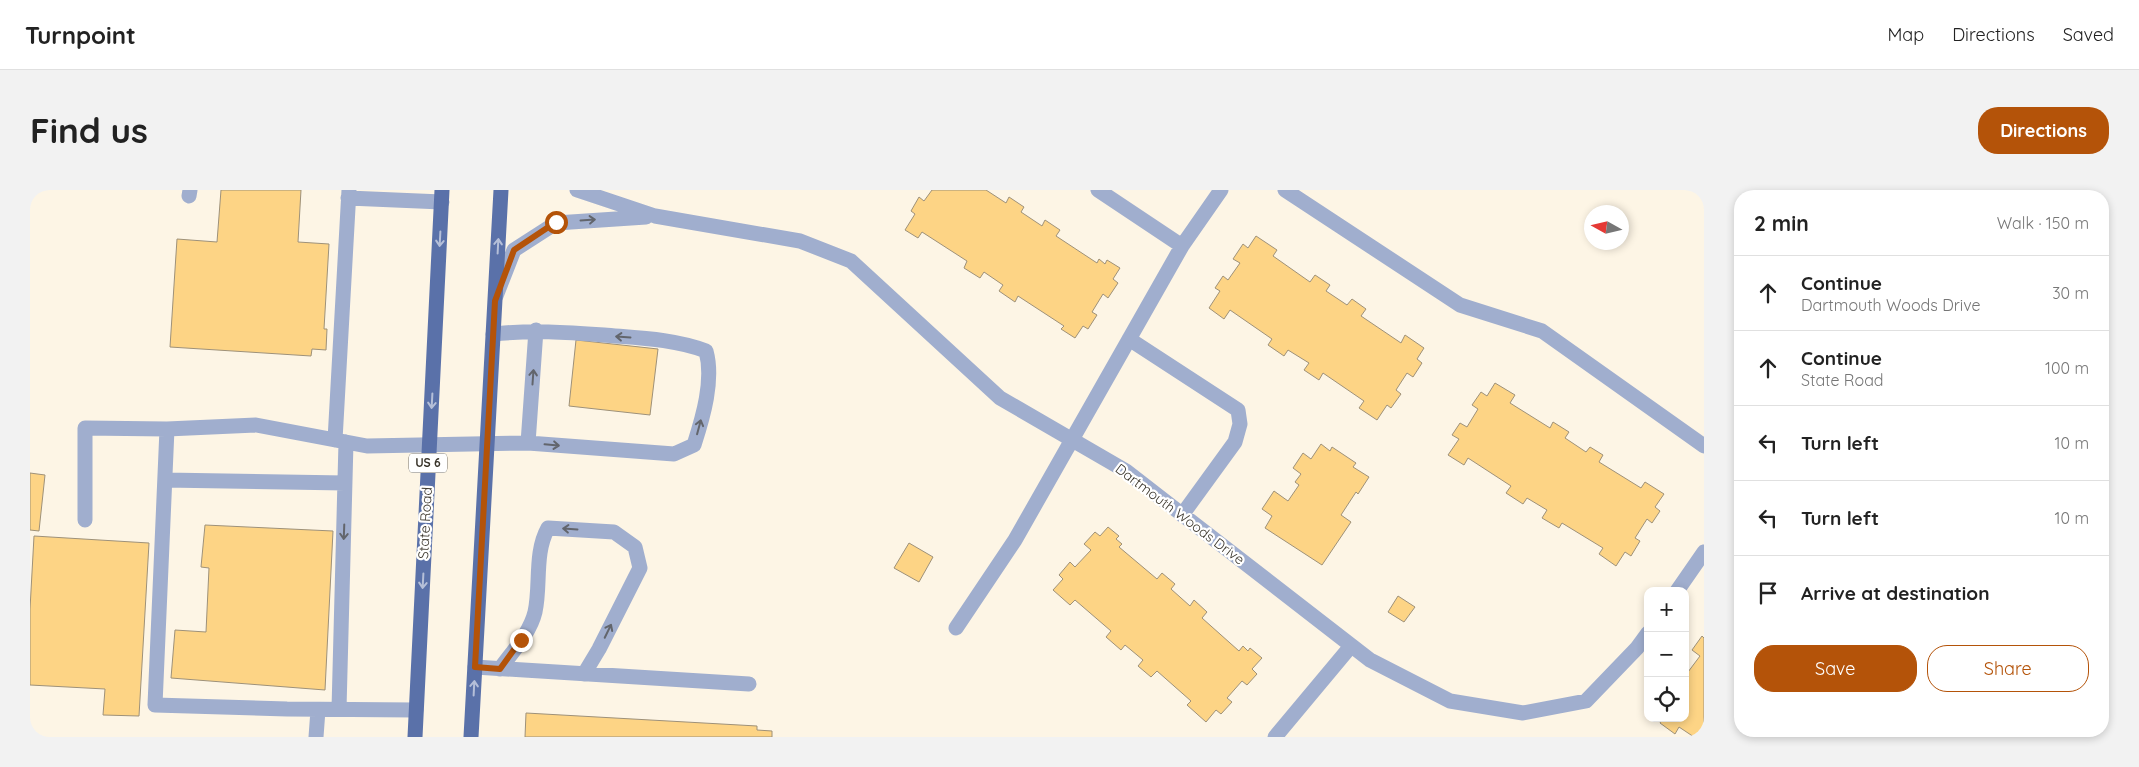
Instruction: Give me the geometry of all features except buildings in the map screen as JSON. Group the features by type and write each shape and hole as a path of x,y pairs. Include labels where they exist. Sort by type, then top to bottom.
{"main road":[{"path":"471,737 501,190"},
{"name":"State Road","path":"415,737 442,196"}],"street":[{"name":"Dartmouth Woods Drive","path":"577,190 655,216 800,241 851,261 1000,398 1126,471 1370,660 1450,701 1523,713 1586,701 1644,638"},
{"path":"1098,190 1182,246"},
{"path":"956,628 1015,540 1182,246 1221,190"},
{"path":"1285,190 1460,305 1542,331 1704,446"},
{"path":"339,709 345,484 341,441 348,194 442,196"},
{"name":"Dartmouth Woods Drive","path":"495,301 514,250 556,222 655,216"},
{"path":"528,443 536,330"},
{"path":"85,520 85,428 167,429 256,425 367,446 486,442 528,443 620,452 674,454 694,445 700,425 710,366 706,351 686,344 642,338 536,330 493,334"},
{"path":"1129,339 1238,410 1240,424 1235,442 1182,514"},
{"path":"167,429 155,705 318,710 416,710"},
{"path":"165,480 345,484"},
{"path":"500,669 521,640 534,613 542,539 548,528 614,532 635,547 640,568 599,649 584,674"},
{"path":"1680,587 1704,552"},
{"path":"1275,737 1352,646"},
{"path":"475,667 749,684"},
{"path":"316,737 318,710"}],"route":[{"path":"521,640 500,669 475,667 495,301 514,250 556,222"}]}
